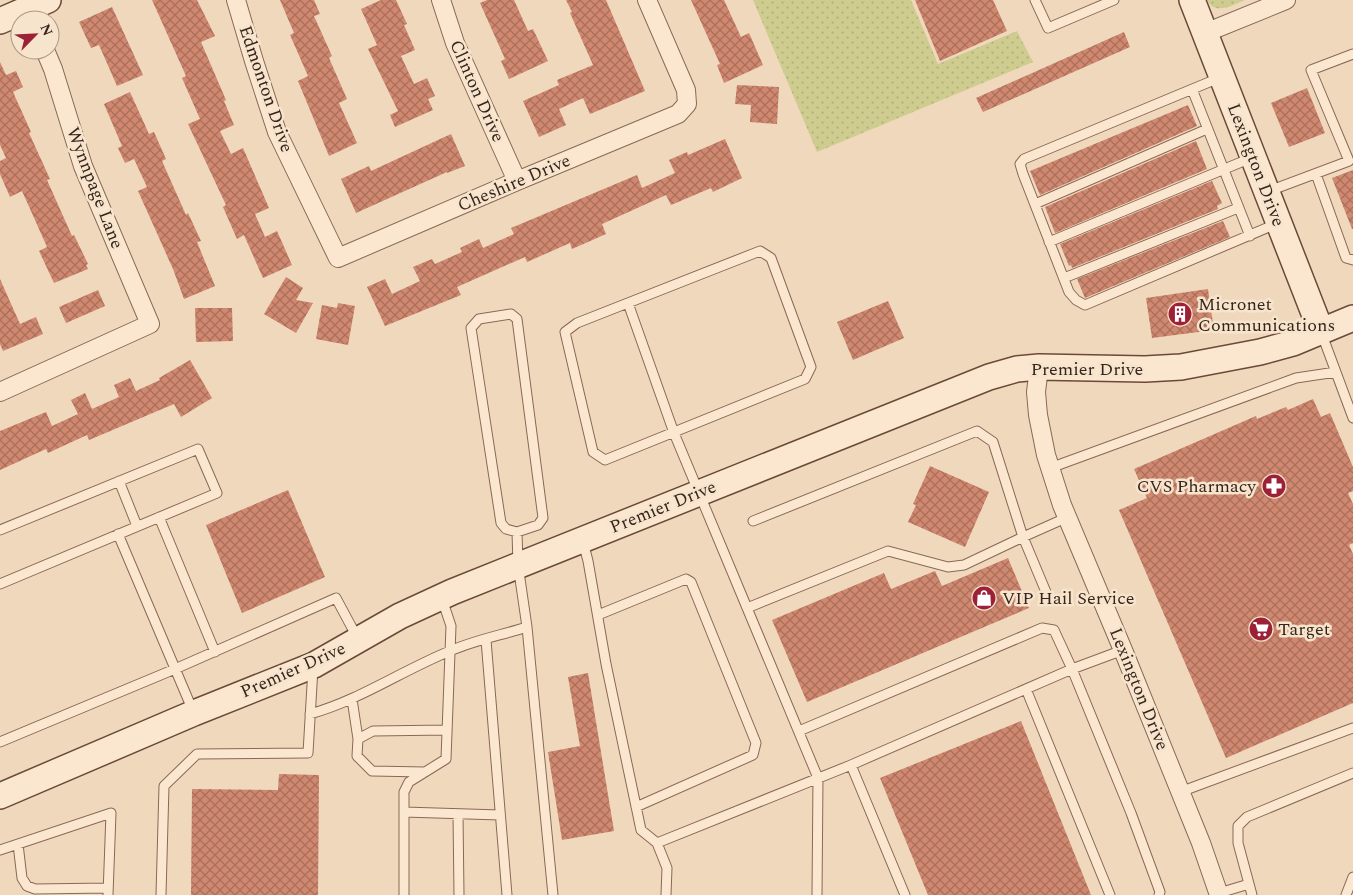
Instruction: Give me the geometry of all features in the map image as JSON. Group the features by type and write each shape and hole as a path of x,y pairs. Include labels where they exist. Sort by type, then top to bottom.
{"street":[{"name":"Edmonton Drive","path":"236,0 277,132 338,258"},
{"name":"Clinton Drive","path":"441,0 455,43 517,181"},
{"name":"Cheshire Drive","path":"338,258 678,114 688,104 686,90 647,0"},
{"name":"Lexington Drive","path":"1192,0 1321,331"},
{"path":"1205,32 1286,0"},
{"name":"Wynnpage Lane","path":"0,392 150,324 83,166 49,60"},
{"name":"Premier Drive","path":"0,796 194,713 314,665 400,616 441,597 974,383 1017,370 1039,367 1145,369 1181,367 1260,352 1292,343 1353,318"},
{"name":"Lexington Drive","path":"1039,367 1036,392 1038,415 1050,468 1068,517 1211,868 1219,894"}],"lane":[{"path":"1035,0 1048,28 1114,0"},
{"path":"1267,192 1351,160 1310,70 1353,54"},
{"path":"1222,77 1024,159 1020,164 1034,204 1069,292 1076,300 1085,305 1279,223"},
{"path":"1192,89 1250,236"},
{"path":"1034,204 1207,129"},
{"path":"1050,242 1253,157"},
{"path":"1316,174 1346,258 1353,260"},
{"path":"1064,278 1238,208"},
{"path":"760,251 771,258 808,358 811,367 805,380 674,433 605,460 593,452 565,332 576,323 760,251"},
{"path":"628,303 674,433 818,778 817,895"},
{"path":"511,314 517,319 543,518 538,525 517,532 506,529 502,523 471,328 478,319 511,314"},
{"path":"1321,331 1353,418"},
{"path":"1050,468 1296,378 1336,372"},
{"path":"753,521 977,431 993,442 1023,537 1046,592"},
{"path":"0,530 198,449 217,492 0,584"},
{"path":"119,481 137,526"},
{"path":"158,517 215,652"},
{"path":"747,608 888,551 948,567 964,565 1068,517"},
{"path":"517,532 518,565 528,627 553,895"},
{"path":"118,534 194,713"},
{"path":"583,539 606,664 641,830 657,844 667,868 666,895"},
{"path":"598,615 686,578 691,582 756,743 753,755 636,807"},
{"path":"404,895 404,792 409,782 446,759 451,626 441,597"},
{"path":"0,742 215,652 336,598 359,640"},
{"path":"310,714 352,700 451,650 528,627"},
{"path":"799,731 1042,628 1054,630 1131,813 1160,892 1159,895"},
{"path":"486,640 507,895"},
{"path":"657,844 851,765 1072,669 1123,650"},
{"path":"161,895 164,786 197,754 308,753 314,665"},
{"path":"1026,689 1110,895"},
{"path":"352,700 358,740 357,756 372,771 426,772"},
{"path":"1180,792 1353,728"},
{"path":"358,740 373,731 447,730"},
{"path":"851,765 905,895"},
{"path":"1252,895 1238,843 1238,826 1247,817 1353,774"},
{"path":"404,812 500,815"},
{"path":"0,850 18,844 111,813 108,892 35,889 27,886 22,878 18,844"},
{"path":"458,814 458,895"},
{"path":"1346,895 1353,877"},
{"path":"1219,894 1250,884"}],"shaded area":[{"path":"753,0 911,0 938,64 1017,31 1033,62 817,152"},
{"path":"1207,0 1245,0 1219,8 1210,5"}],"building":[{"path":"152,0 197,0 215,36 201,42 226,100 224,101 234,125 220,131 231,154 243,148 269,208 255,214 265,237 277,231 292,265 263,278 244,235 237,239 223,207 226,205 188,124 200,119 182,78 186,76"},
{"path":"280,0 314,0 320,14 314,16 332,56 329,58 347,99 339,103 357,143 329,156 298,81 308,76 290,35 294,33"},
{"path":"381,0 396,0 407,24 404,25 415,50 401,56 414,84 427,78 435,96 428,99 433,110 395,127 390,115 398,111 368,49 377,45 361,9"},
{"path":"487,0 514,0 528,31 533,29 548,61 509,79 501,61 505,59 480,3"},
{"path":"566,0 606,0 645,91 590,114 583,98 559,109 566,125 539,137 523,101 559,85 557,80 593,65"},
{"path":"691,0 724,0 741,37 749,33 763,65 724,83 717,65 720,64"},
{"path":"915,0 993,0 1007,31 940,61"},
{"path":"112,7 143,75 117,86 99,45 91,48 79,22"},
{"path":"1124,32 1130,47 983,112 976,98"},
{"path":"0,62 6,75 16,71 23,87 13,92 50,179 47,180 72,236 74,235 88,264 86,265 88,269 54,283 39,251 47,247 22,191 10,197 0,174 0,161 6,158 0,145"},
{"path":"737,85 779,87 777,124 750,122 751,105 735,104"},
{"path":"1307,88 1325,133 1289,147 1271,103"},
{"path":"130,92 149,134 154,132 166,159 162,161 186,215 188,213 201,241 197,242 215,286 184,299 173,269 138,191 147,187 134,159 125,163 118,148 122,146 104,104"},
{"path":"1188,105 1197,126 1040,195 1030,171"},
{"path":"451,134 465,166 447,172 356,213 341,179 369,166 371,171"},
{"path":"725,139 742,178 713,192 711,188 671,205 666,195 602,224 606,234 572,249 570,243 527,262 525,257 457,287 461,295 385,326 367,287 385,279 392,294 420,281 413,267 432,259 435,264 462,252 460,248 479,239 483,248 514,234 511,228 637,175 642,188 675,173 669,160 687,152 688,155"},
{"path":"1196,141 1207,169 1055,233 1045,207"},
{"path":"1353,170 1353,229 1352,229 1332,178"},
{"path":"1212,181 1222,203 1217,206 1218,209 1072,268 1071,265 1069,266 1060,244"},
{"path":"1223,221 1230,237 1085,298 1077,279"},
{"path":"286,277 303,288 296,300 313,303 296,333 264,314"},
{"path":"0,279 20,324 36,317 43,334 3,351 0,344"},
{"name":"Micronet Communications","path":"1208,289 1214,330 1152,338 1146,298"},
{"path":"98,290 105,306 66,323 59,307"},
{"path":"888,301 904,338 853,360 837,322"},
{"path":"338,303 355,306 348,345 316,339 322,305 337,308"},
{"path":"195,308 232,308 233,341 196,342"},
{"path":"190,360 212,398 181,417 174,404 89,440 87,435 48,453 46,449 0,470 0,431 46,412 52,426 78,414 71,400 85,393 92,409 119,397 114,385 130,378 136,391 160,380 159,378"},
{"name":"Target","path":"1313,399 1321,417 1330,413 1353,467 1353,491 1348,493 1353,504 1353,543 1349,545 1353,554 1353,703 1226,758 1119,510 1147,498 1134,469 1256,416 1257,419 1286,407 1288,410"},
{"path":"930,466 989,492 965,547 908,522 916,505 913,504"},
{"path":"288,490 325,577 242,613 206,525"},
{"path":"1008,558 1029,608 807,702 772,620 884,573 891,589 935,571 942,586"},
{"path":"588,673 614,831 562,840 548,752 580,746 568,677"},
{"path":"1021,721 1091,895 928,895 880,778"},
{"path":"279,774 319,775 318,895 191,895 192,789 278,790"}],"place":[{"name":"Micronet Communications","path":"1180,314"},
{"name":"CVS Pharmacy","path":"1274,486"},
{"name":"VIP Hail Service","path":"984,598"},
{"name":"Target","path":"1261,629"}]}
